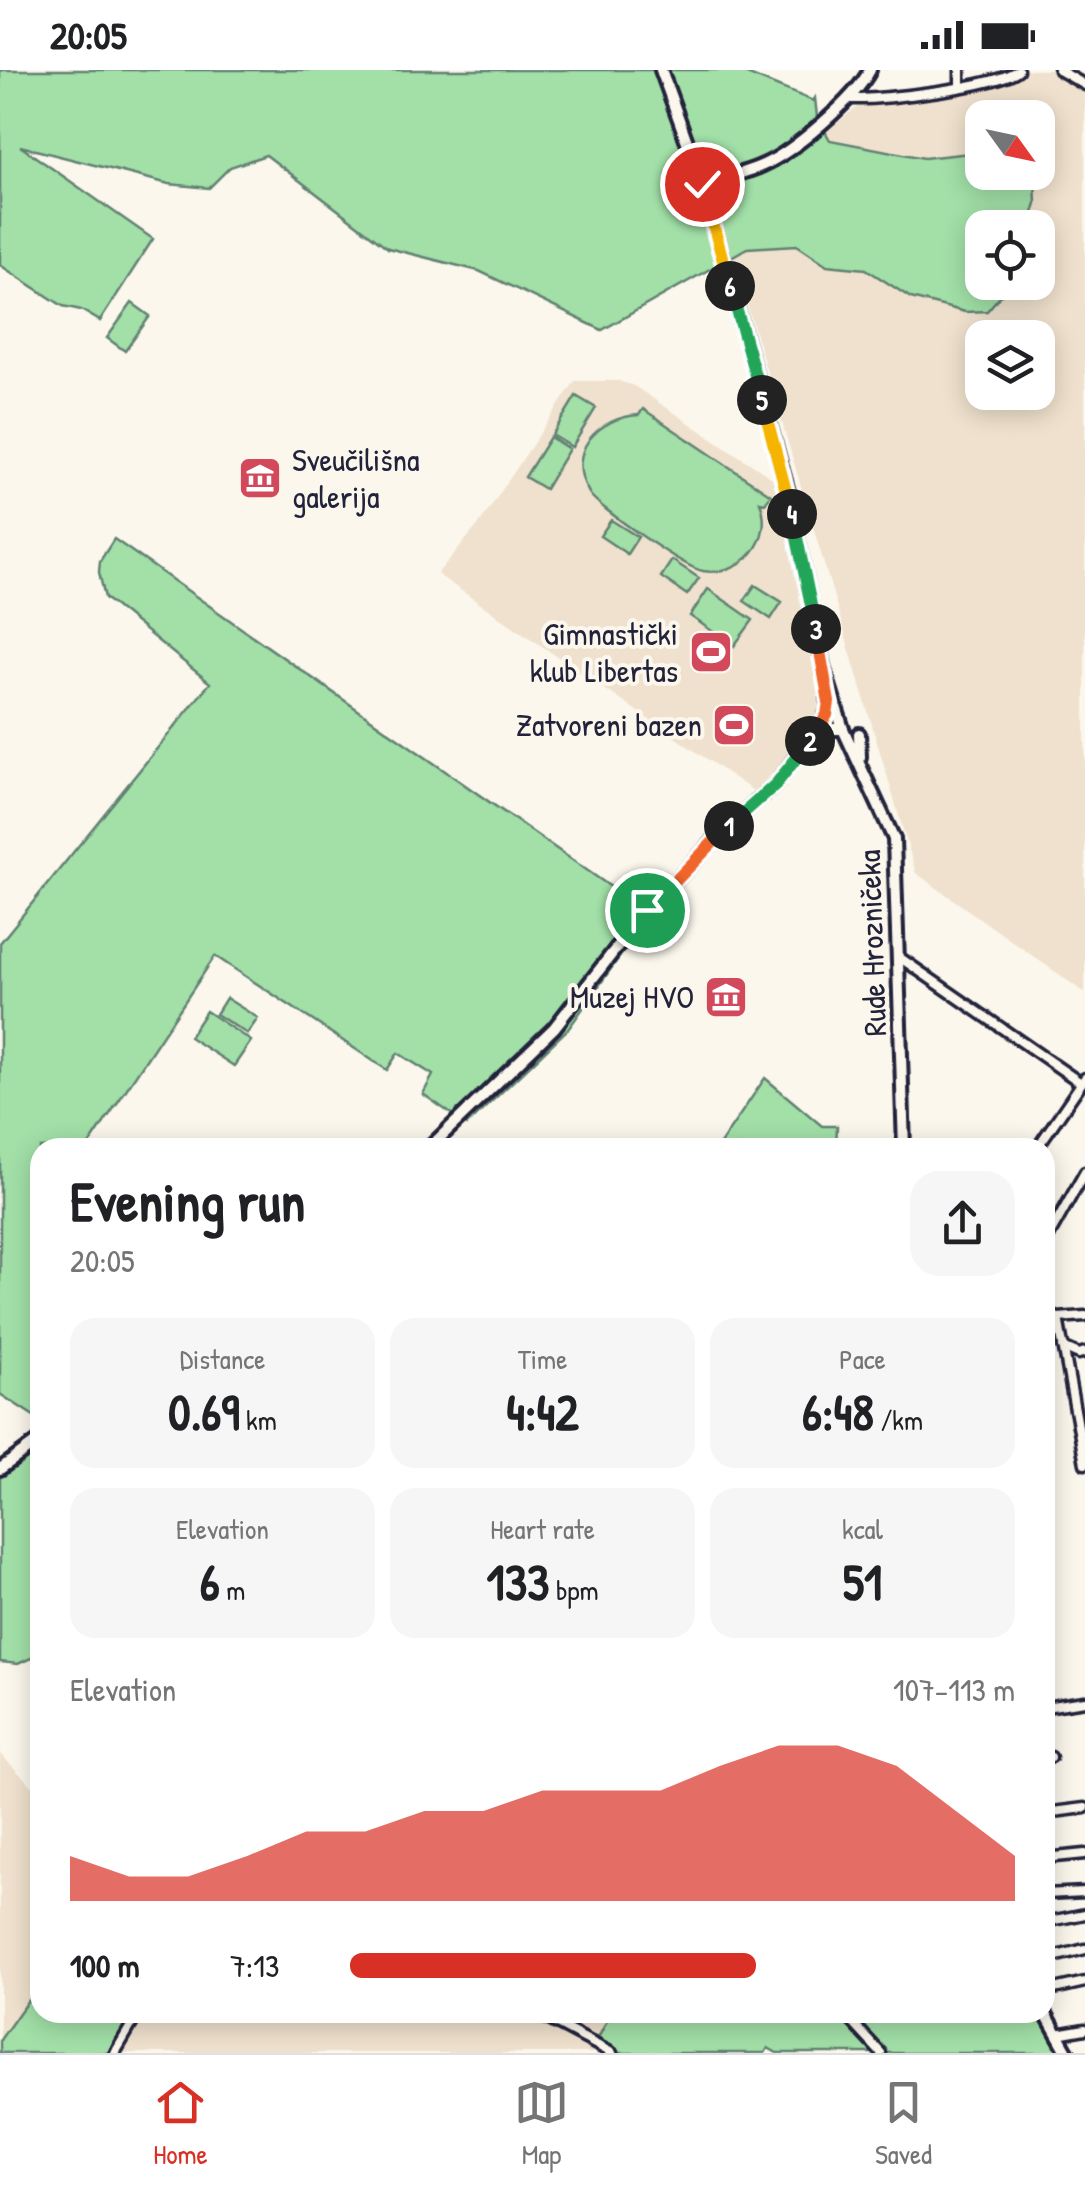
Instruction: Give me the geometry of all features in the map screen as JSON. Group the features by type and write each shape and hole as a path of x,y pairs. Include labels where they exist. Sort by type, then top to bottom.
{"street":[{"path":"439,1138 554,1028 635,924 704,850 776,784 822,724 829,702 787,488 702,184 661,70"},
{"path":"702,184 773,160 850,98 870,70"},
{"path":"960,70 960,86"},
{"path":"850,98 1004,79 1018,70"},
{"path":"1059,70 1085,84"},
{"name":"Rude Hrozničeka","path":"824,669 851,746 894,839 904,1138"},
{"path":"822,724 842,724"},
{"path":"809,742 842,724"},
{"path":"859,734 862,768"},
{"path":"899,957 1083,1081 1043,1138"},
{"path":"1055,1225 1085,1172"},
{"path":"1055,1316 1085,1316"},
{"path":"1058,1318 1085,1464"},
{"path":"1063,1347 1079,1354 1085,1352"},
{"path":"0,1470 30,1448"},
{"path":"1055,1706 1085,1701"},
{"path":"1055,1812 1085,1808"},
{"path":"1055,1857 1085,1854"},
{"path":"1055,1894 1085,1892"},
{"path":"1055,1920 1085,1914"},
{"path":"1055,1956 1085,1949"},
{"path":"1055,1989 1085,1982"},
{"path":"115,2053 133,2023"},
{"path":"555,2023 612,2053"},
{"path":"853,2023 882,2053"},
{"path":"1052,2023 1068,2053"},
{"path":"1058,2034 1085,2030"}],"shaded area":[{"path":"1025,70 1054,70 1085,86 1085,993 916,873 720,214 861,104 1010,80"},
{"path":"575,381 619,381 634,386 787,488 824,669 828,710 762,797 437,574 480,523"},
{"path":"0,1754 30,1784 30,1997 0,2040"},
{"path":"133,2023 606,2023 595,2044 612,2053 115,2053"}],"green space":[{"path":"0,70 737,70 813,101 815,98 817,117 830,140 924,158 965,154 965,190 1035,190 1034,210 965,210 965,300 996,300 987,311 965,312 911,298 866,269 827,265 797,245 747,248 602,330 479,271 388,248 266,155 230,167 209,188 169,184 20,146 153,239 100,321 81,310 63,306 0,265"},
{"path":"132,303 150,316 125,351 107,338"},
{"path":"576,396 596,408 572,447 552,435"},
{"path":"643,409 771,495 765,503 760,502 764,522 759,542 742,562 716,571 694,568 624,523 589,493 580,464 589,439 610,422 639,415"},
{"path":"550,437 569,449 545,489 525,477"},
{"path":"611,520 638,537 627,554 600,536"},
{"path":"114,539 655,918 625,949 569,1028 467,1125 423,1094 433,1075 398,1053 387,1070 215,956 94,1138 30,1138 30,1414 0,1394 0,943 210,683 105,598 100,561"},
{"path":"672,560 699,578 687,595 661,577"},
{"path":"755,585 782,602 771,619 744,601"},
{"path":"708,589 753,620 734,646 690,616"},
{"path":"226,998 258,1018 247,1034 216,1014"},
{"path":"206,1011 251,1041 234,1066 189,1037"},
{"path":"765,1078 822,1126 837,1126 836,1138 724,1138"},
{"path":"30,1447 30,1659 18,1664 0,1662 0,1469"},
{"path":"30,1997 30,2023 133,2023 115,2053 0,2053 0,2040"},
{"path":"606,2023 1050,2023 1066,2053 777,2053 768,2048 765,2053 612,2053 595,2044"}],"place":[{"name":"Sveučilišna galerija","path":"260,478"},
{"name":"Gimnastički klub Libertas","path":"711,652"},
{"name":"Zatvoreni bazen","path":"734,725"},
{"name":"Muzej HVO","path":"726,997"}],"route":[{"path":"647,910 704,850 776,784 822,724 829,702 787,488 702,184"}]}
